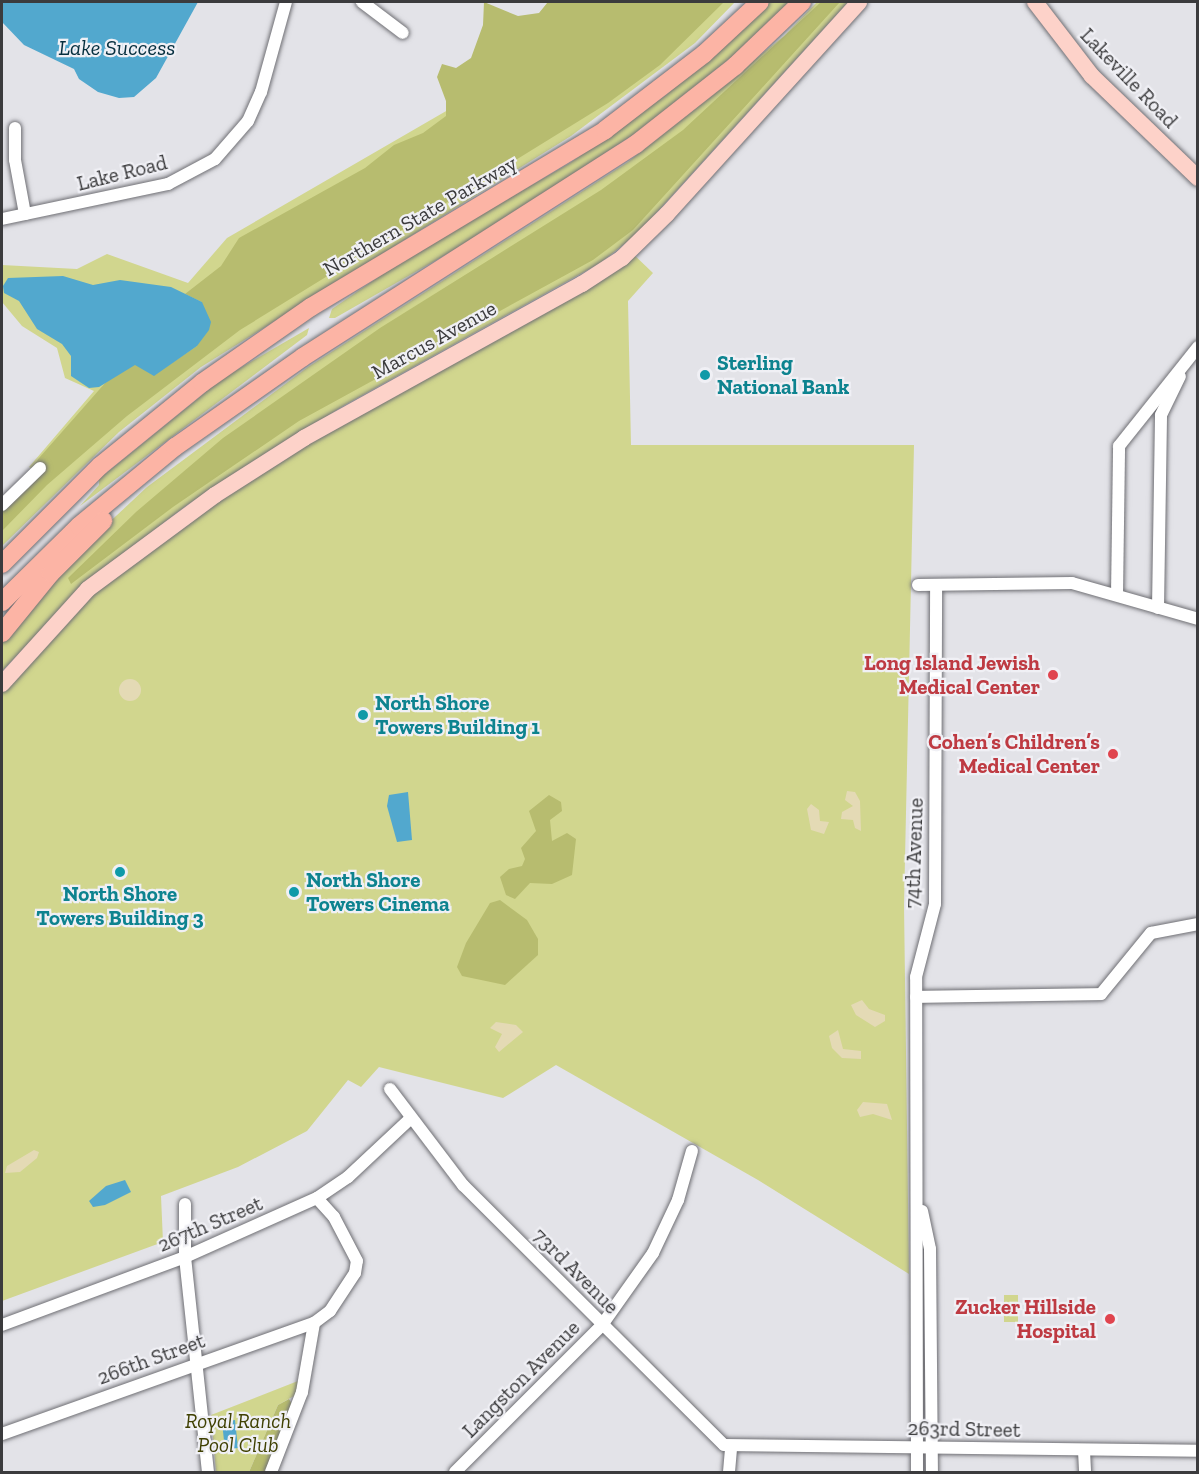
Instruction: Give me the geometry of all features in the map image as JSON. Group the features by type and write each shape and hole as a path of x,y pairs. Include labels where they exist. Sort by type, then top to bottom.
{"highway":[{"path":"630,112 743,2"},
{"name":"Northern State Parkway","path":"2,564 100,466 201,383 310,307 550,166 630,112 704,54 760,2"},
{"path":"2,602 79,526 151,465 226,410 636,144 735,66 802,2"},
{"path":"2,633 90,533 226,410"}],"main road":[{"name":"Marcus Avenue","path":"2,684 88,590 215,495 304,438 588,281 622,258 667,214 859,2"},
{"name":"Lakeville Road","path":"1035,2 1092,76 1197,178"}],"street":[{"name":"Lake Road","path":"2,219 168,184 215,159 248,121 261,92 286,2"},
{"path":"362,2 403,33"},
{"path":"15,128 15,160 25,214"},
{"path":"1118,595 1119,446 1195,350"},
{"path":"1158,608 1161,415 1195,350"},
{"path":"2,505 40,468"},
{"path":"918,585 1072,583 1197,619"},
{"name":"74th Avenue","path":"916,1473 916,977 935,904 936,585"},
{"path":"916,997 1101,994 1150,933 1197,924"},
{"name":"73rd Avenue","path":"390,1089 410,1119 463,1185 716,1439 731,1447"},
{"name":"267th Street","path":"2,1325 185,1257 317,1198 348,1177 410,1119"},
{"name":"Langston Avenue","path":"455,1473 602,1325 653,1253 678,1200 692,1151"},
{"name":"74th Avenue","path":"917,1193 930,1249 932,1473"},
{"path":"271,1473 302,1392 314,1323 330,1311 355,1273 357,1261 334,1217 317,1198"},
{"path":"185,1204 185,1257 199,1362 208,1473"},
{"name":"266th Street","path":"2,1434 199,1362 314,1323"},
{"path":"729,1473 731,1447"},
{"name":"263rd Street","path":"731,1447 1197,1451"},
{"path":"1084,1450 1085,1473"}],"green space":[{"path":"484,2 518,16 539,13 548,2 724,2 660,65 608,103 240,330 127,416 47,485 2,531 2,513 44,473 44,468 35,464 39,458 106,382 135,364 154,375 197,346 202,302 185,294 221,266 239,238 365,168 394,145 423,133 446,116 446,101 437,77 442,64 456,68 471,58 483,25"},
{"path":"548,2 735,2 695,43 571,136 201,367 119,432 2,546 2,509 38,472 29,467 94,391 65,378 57,348 22,326 2,302 2,265 77,269 107,254 188,283 227,238 479,92"},
{"path":"770,2 789,2 744,47 648,125 487,231 335,318 329,318 332,309 409,256 570,163 666,95"},
{"path":"817,2 848,2 637,234 600,263 343,406 187,505 90,579 2,671 2,640 85,545 147,487 308,367 628,162 784,36"},
{"path":"821,2 840,2 633,230 593,260 299,421 173,507 71,584 68,578 136,512 223,438 380,328 601,190 683,130"},
{"path":"630,251 653,273 628,301 631,445 914,445 904,905 909,1274 758,1180 556,1065 503,1098 379,1067 361,1087 348,1080 307,1131 238,1167 161,1196 163,1242 2,1301 2,684 59,619 197,508"},
{"path":"309,328 307,335 80,506 99,485 99,479 223,378"},
{"path":"549,795 561,802 562,811 550,820 552,841 567,833 576,839 572,875 552,884 530,883 515,899 506,895 500,877 509,869 522,866 525,859 521,848 536,831 529,811"},
{"path":"500,900 527,920 538,939 538,955 505,985 462,976 457,967 466,943 490,903"},
{"path":"1004,1295 1018,1295 1018,1322 1004,1322"},
{"name":"Royal Ranch Pool Club","path":"303,1379 301,1392 278,1405 249,1472 216,1472 211,1415"},
{"path":"289,1399 292,1404 284,1420 283,1436 264,1472 249,1472 278,1405"}],"sand":[{"path":"130,679 138,682 141,690 138,698 130,701 122,698 119,690 122,682"},
{"path":"847,791 855,792 860,801 861,831 855,828 853,820 841,819 842,812 853,806 845,800"},
{"path":"811,804 819,810 820,821 829,822 824,834 811,830 807,809"},
{"path":"862,1000 869,1009 885,1015 885,1021 875,1027 856,1015 851,1005"},
{"path":"496,1022 516,1025 523,1032 499,1052 495,1047 502,1034 490,1028"},
{"path":"838,1030 843,1049 861,1051 861,1059 842,1058 832,1048 829,1036"},
{"path":"863,1102 887,1104 892,1120 873,1114 860,1117 857,1110"},
{"path":"34,1150 39,1152 37,1158 20,1172 5,1173 7,1166"}],"water":[{"name":"Lake Success","path":"2,2 198,2 156,78 134,97 119,98 98,92 79,79 74,69 24,45 2,22"},
{"path":"63,276 93,285 120,280 171,287 202,302 211,322 209,330 197,346 154,376 135,365 99,387 89,388 71,376 71,356 62,344 37,329 19,301 4,293 3,286 8,278"},
{"path":"408,792 412,840 397,842 387,806 389,795"},
{"path":"125,1180 131,1192 105,1205 93,1207 89,1201 106,1186"},
{"path":"235,1420 238,1448 225,1450 222,1422"}],"place":[{"name":"Sterling National Bank","path":"705,375"},
{"name":"Long Island Jewish Medical Center","path":"1053,675"},
{"name":"North Shore Towers Building 1","path":"363,715"},
{"name":"Cohen’s Children’s Medical Center","path":"1113,754"},
{"name":"North Shore Towers Building 3","path":"120,872"},
{"name":"North Shore Towers Cinema","path":"294,892"},
{"name":"Zucker Hillside Hospital","path":"1110,1319"}]}
